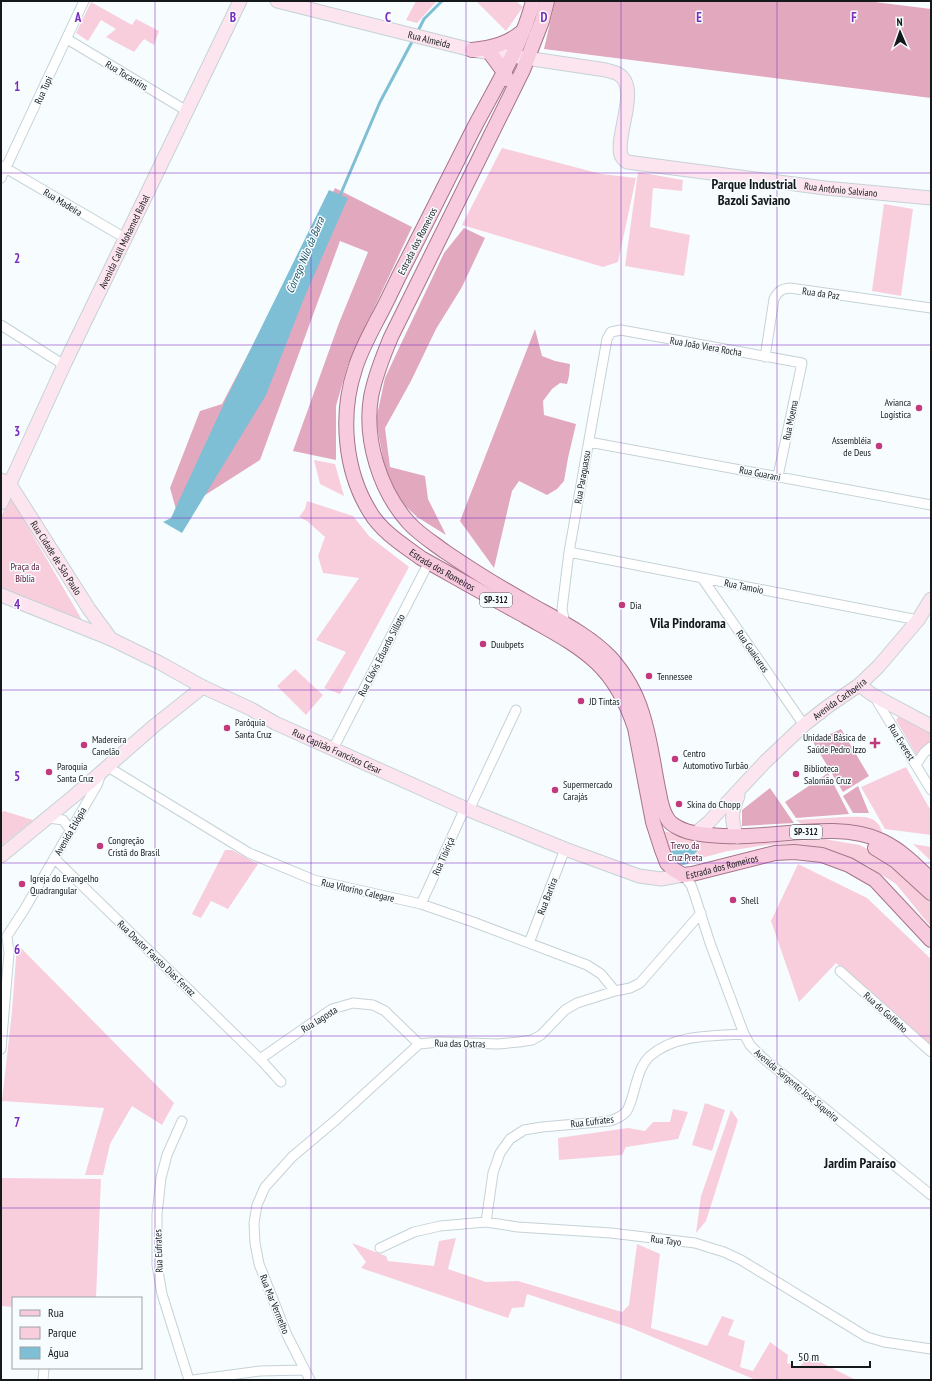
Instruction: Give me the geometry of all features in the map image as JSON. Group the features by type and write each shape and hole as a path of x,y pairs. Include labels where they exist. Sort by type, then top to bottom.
{"main road":[{"name":"Estrada dos Romeiros","path":"533,1 530,16 504,72 464,147 355,367 350,386 347,440 350,460 358,489 370,512 386,530 408,549 574,644 597,663 605,672 618,690 630,713 635,728 653,822 667,863 673,869 683,875 703,872 775,853 794,852 822,856 849,865 875,880 931,940"},
{"name":"Estrada dos Romeiros","path":"547,1 542,21 508,101 401,316 382,358 371,398 370,420 372,442 385,487 396,507 410,523 429,540 477,574 592,641 611,659 634,691 642,714 661,803 666,818 672,824 679,828 705,835 737,837 801,832 855,833 872,836 900,852 931,880"},
{"path":"472,50 489,49 506,43 514,39 523,31"},
{"path":"490,53 504,72 509,88 508,101"},
{"path":"837,832 880,850 896,861 931,893"}],"street":[{"name":"Rua Tupi","path":"1,178 4,166 67,39 84,1"},
{"name":"Avenida Calil Mohamed Rahal","path":"1,503 5,482 64,365 240,1"},
{"name":"Rua Almeida","path":"277,1 472,50 527,58"},
{"name":"Rua Tocantins","path":"67,39 187,111"},
{"name":"Rua Antônio Salviano","path":"527,58 606,70 618,74 624,80 627,88 627,98 620,148 621,157 627,162 825,188 931,198"},
{"name":"Rua Madeira","path":"4,166 125,238"},
{"name":"Rua da Paz","path":"765,357 774,299 777,293 782,289 790,288 931,308"},
{"path":"1,325 64,365"},
{"name":"Rua João Viera Rocha","path":"611,332 621,330 802,363"},
{"name":"Rua Paraguassu","path":"565,624 562,609 569,552 607,339 611,332"},
{"name":"Rua Moema","path":"778,476 802,363"},
{"name":"Rua Guarani","path":"589,442 931,505"},
{"name":"Rua Cidade de São Paulo","path":"5,482 89,609 111,639"},
{"name":"Rua Tamoio","path":"569,552 918,620"},
{"name":"Rua Clóvis Eduardo Silloto","path":"333,748 429,562"},
{"name":"Rua Guaicurus","path":"702,578 804,725"},
{"name":"Rua Capitão Francisco César","path":"1,595 111,639 160,663 203,687 275,722 467,809 639,876 661,879 683,875"},
{"name":"Avenida Cachoeira","path":"696,833 709,822 765,762 804,725 827,706 859,685 878,667 918,620 931,599"},
{"path":"859,685 873,695 931,726"},
{"path":"1,856 49,818 154,726 203,687"},
{"name":"Rua Everest","path":"873,695 931,790"},
{"name":"Rua Tibiriçá","path":"421,904 516,710"},
{"path":"916,765 924,753 931,747"},
{"name":"Avenida Etiópia","path":"1,1048 9,953 4,935 24,910 70,829 98,785 105,769"},
{"name":"Rua Vitorino Calegare","path":"105,769 249,853 314,880 421,904 588,965 601,974 615,991"},
{"name":"Avenida Cachoeira","path":"737,837 732,818 733,808 740,790"},
{"path":"49,818 63,820 70,829"},
{"name":"Rua Bartira","path":"529,943 565,848"},
{"name":"Rua Doutor Fausto Dias Ferraz","path":"54,858 260,1059 281,1082"},
{"name":"Avenida Sargento José Siqueira","path":"683,875 691,885 710,943 744,1034 750,1045 763,1058 931,1195"},
{"name":"Rua das Ostras","path":"419,1044 439,1042 498,1044 532,1040 541,1035 565,1010 577,1003 630,988 640,982 701,913"},
{"name":"Rua do Golfinho","path":"840,971 931,1052"},
{"name":"Rua lagosta","path":"260,1059 332,1009 353,1003 373,1005 385,1011 419,1044"},
{"name":"Rua Eufrates","path":"486,1222 493,1173 500,1153 510,1139 524,1130 610,1121 619,1118 629,1108 641,1069 648,1057 661,1048 678,1040 704,1036 744,1034"},
{"name":"Rua Mar Vermelho","path":"310,1380 287,1335 262,1270 255,1243 254,1223 257,1205 265,1187 292,1157 337,1119 419,1044"},
{"name":"Rua Eufrates","path":"182,1121 167,1155 161,1178 157,1214 157,1265 162,1294 189,1380"},
{"name":"Rua Tayo","path":"380,1248 414,1232 440,1226 486,1222 518,1227 611,1234 695,1243 724,1252 741,1260 867,1337 884,1342 931,1349"},
{"path":"43,1380 44,1369"},
{"path":"193,1380 260,1371 304,1370"}],"green space":[{"path":"416,1 437,1 417,23 406,20"},
{"path":"476,1 516,1 523,7 506,31"},
{"path":"91,2 132,25 136,19 159,31 154,45 144,39 134,52 106,37 116,29 101,20 88,41 76,33"},
{"path":"502,148 601,174 636,178 618,262 603,267 462,225"},
{"path":"638,172 683,180 682,191 653,188 650,227 690,235 684,276 625,266"},
{"path":"884,204 913,209 901,296 872,291"},
{"path":"314,460 335,464 344,496 320,484"},
{"name":"Praça da Bíblia","path":"10,496 85,625 1,589 1,517"},
{"path":"307,501 353,516 369,536 409,567 340,694 324,688 346,652 316,640 359,578 323,573 318,556 325,537 307,521 299,517 305,509"},
{"path":"295,669 323,695 306,715 277,686"},
{"path":"901,714 931,733 931,744 917,756 896,720"},
{"path":"906,767 931,811 931,835 885,829 861,787"},
{"path":"4,811 33,820 1,846 1,813"},
{"path":"844,817 870,818 879,825 884,839 804,826 796,820"},
{"name":"Trevo da Cruz Preta","path":"664,831 683,836 728,841 760,843 824,839 860,845 889,861 931,900 931,927 896,884 868,866 842,854 818,847 790,844 766,845 728,851 682,865 673,862 659,834"},
{"path":"913,844 931,847 931,861"},
{"path":"225,850 232,850 258,864 228,909 211,901 201,918 192,914"},
{"path":"798,864 867,898 931,959 931,1046 836,963 799,1002 771,921"},
{"path":"17,944 174,1103 162,1125 132,1106 110,1144 103,1175 85,1175 104,1108 2,1101 12,1011"},
{"path":"705,1103 725,1110 712,1151 692,1145"},
{"path":"673,1109 688,1112 678,1139 626,1147 622,1155 559,1160 558,1138 628,1128 645,1131 653,1122 670,1122"},
{"path":"731,1110 738,1120 706,1221 696,1233 701,1196"},
{"path":"1,1178 101,1179 96,1297 12,1297 12,1307 1,1306"},
{"path":"456,1238 448,1269 486,1282 518,1281 622,1312 629,1305 637,1244 660,1254 651,1328 707,1346 722,1316 734,1320 728,1335 745,1341 740,1367 753,1371 770,1342 788,1355 787,1363 799,1368 808,1356 856,1380 756,1380 631,1328 527,1294 524,1307 512,1308 508,1318 361,1268 366,1262 352,1243 386,1256 388,1261 434,1266 439,1241"}],"shaded area":[{"path":"555,1 867,1 931,9 931,98 544,49"},
{"path":"335,188 412,227 348,364 336,406 336,460 293,451 339,323 368,252 340,241 260,460 177,513 170,488 200,411 222,404"},
{"path":"464,228 485,238 462,287 436,329 411,381 385,428 390,467 425,476 428,499 446,535 417,517 397,498 385,470 376,420 385,378 444,253"},
{"path":"535,329 542,356 555,361 570,364 567,384 560,383 552,389 543,401 544,415 576,424 564,481 557,489 547,495 519,481 512,491 494,568 460,521"},
{"path":"841,729 869,776 843,792 813,742"},
{"path":"828,773 849,814 796,818 785,802"},
{"path":"858,786 869,813 853,813 843,796"},
{"path":"770,788 794,823 742,826 742,810"}],"water":[{"path":"329,190 348,198 305,296 266,395 182,533 163,522 171,518 227,397"},
{"path":"682,844 693,846 697,848 697,851 692,856 688,864 682,865 673,862 670,856 671,852 677,845"}],"waterway":[{"name":"Córrego Nilo da Barra","path":"417,33 424,19 442,1"},
{"name":"Córrego Nilo da Barra","path":"339,198 380,102 414,38"}],"place":[{"name":"Avianca Logística","path":"919,408"},
{"name":"Assembléia de Deus","path":"879,446"},
{"name":"Dia","path":"622,605"},
{"name":"Duubpets","path":"483,644"},
{"name":"Tennessee","path":"649,676"},
{"name":"JD Tintas","path":"581,701"},
{"name":"Paróquia Santa Cruz","path":"227,728"},
{"name":"Unidade Básica de Saúde Pedro Izzo","path":"875,743"},
{"name":"Madereira Canelão","path":"84,745"},
{"name":"Centro Automotivo Turbão","path":"675,759"},
{"name":"Paroquia Santa Cruz","path":"49,772"},
{"name":"Biblioteca Salomão Cruz","path":"796,774"},
{"name":"Supermercado Carajás","path":"555,790"},
{"name":"Skina do Chopp","path":"679,804"},
{"name":"Congreção Cristã do Brasil","path":"100,846"},
{"name":"Igreja do Evangelho Quadrangular","path":"22,884"},
{"name":"Shell","path":"733,900"}],"district":[{"name":"Parque Industrial Bazoli Saviano","path":"754,192"},
{"name":"Vila Pindorama","path":"688,623"},
{"name":"Jardim Paraíso","path":"860,1163"}]}
